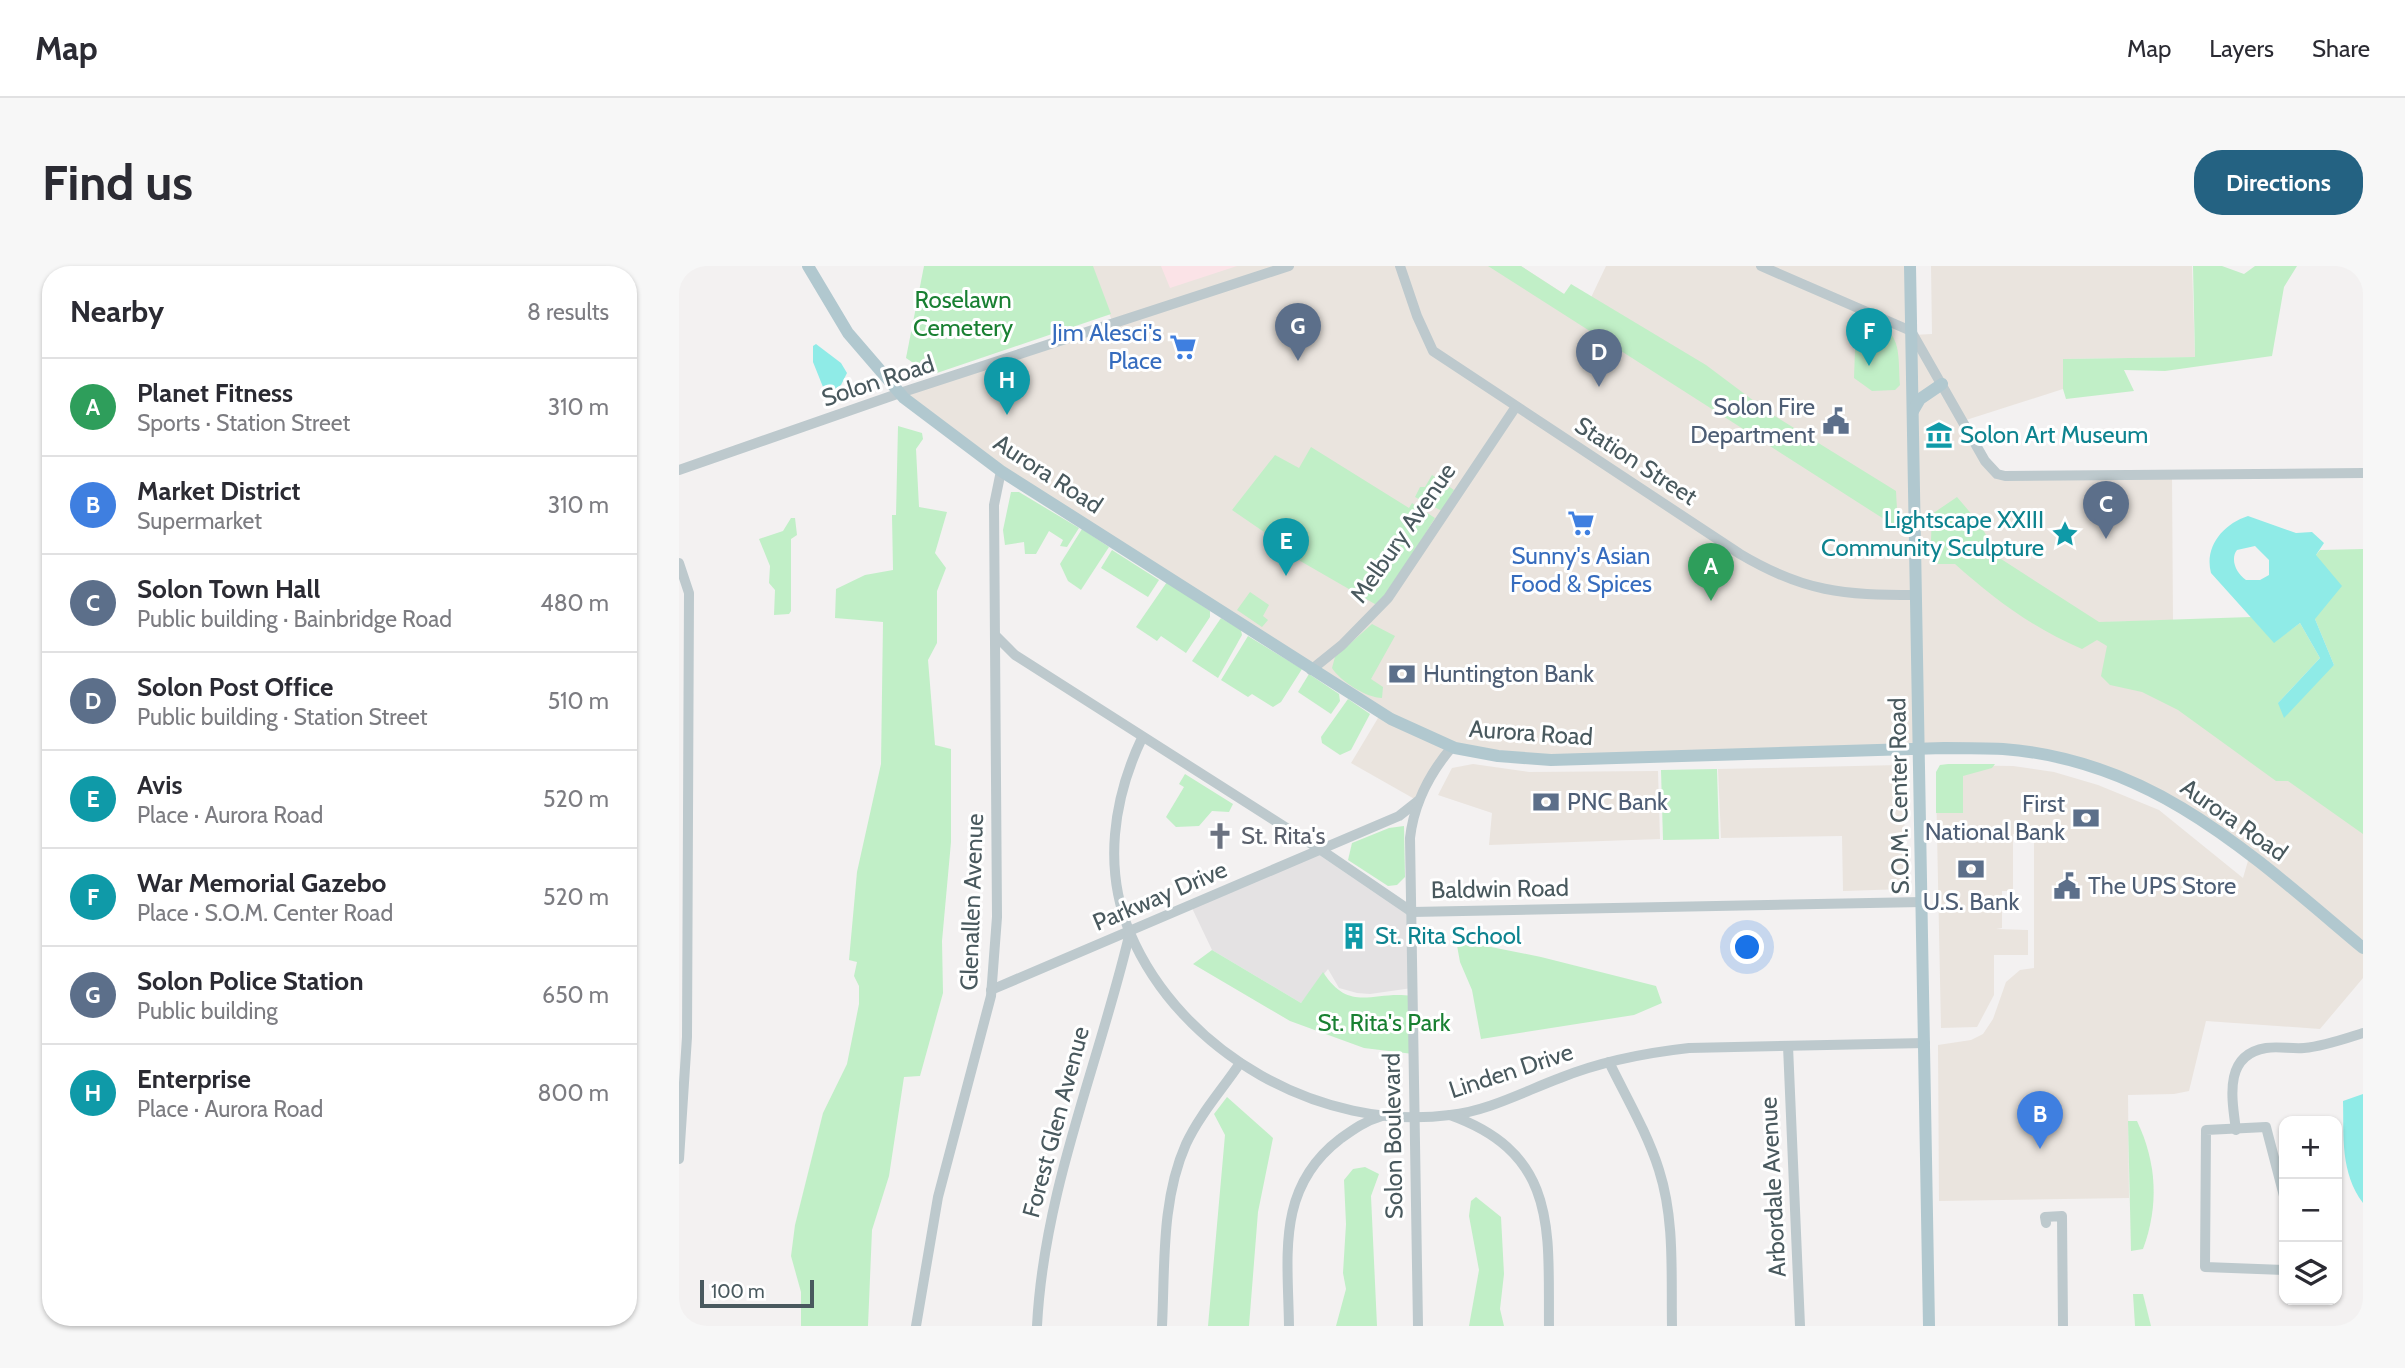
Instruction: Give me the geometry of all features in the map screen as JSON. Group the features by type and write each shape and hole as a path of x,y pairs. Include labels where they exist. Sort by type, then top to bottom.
{"main road":[{"name":"Aurora Road","path":"808,266 848,333 900,393 1001,471 1391,719 1452,747 1498,756 1551,760 1920,749 2003,749 2034,754 2112,774 2154,791 2217,828 2363,948"},
{"name":"S.O.M. Center Road","path":"1910,266 1929,1326"},
{"path":"1913,411 1920,399 1942,384"}],"street":[{"name":"Solon Road","path":"679,470 900,393 1289,266"},
{"name":"Station Street","path":"1400,266 1420,325 1433,351 1515,408 1776,575 1833,592 1916,595"},
{"path":"1761,266 1911,331 1985,461 1997,474 2363,473"},
{"name":"Melbury Avenue","path":"1311,670 1342,645 1388,598 1515,408"},
{"name":"Glenallen Avenue","path":"916,1326 938,1197 991,990 997,917 995,505 1001,471"},
{"path":"679,563 689,593 687,1037 679,1159"},
{"name":"Baldwin Road","path":"995,635 1015,655 1321,850 1412,912 1922,902"},
{"name":"Linden Drive","path":"1142,738 1122,787 1115,824 1115,862 1130,932 1152,972 1187,1017 1240,1063 1283,1088 1312,1099 1384,1115 1450,1115 1609,1062 1689,1048 1925,1043"},
{"name":"Solon Boulevard","path":"1418,1326 1411,838 1418,801 1452,747"},
{"name":"Parkway Drive","path":"991,990 1399,816 1418,801"},
{"name":"Forest Glen Avenue","path":"1037,1326 1039,1289 1053,1203 1130,932"},
{"path":"2236,1130 2232,1083 2237,1067 2247,1056 2267,1047 2323,1046 2363,1033"},
{"name":"Arbordale Avenue","path":"1788,1046 1800,1326"},
{"path":"1609,1062 1648,1142 1665,1193 1669,1225 1672,1326"},
{"path":"1162,1326 1167,1219 1177,1170 1197,1124 1240,1063"},
{"path":"1289,1326 1288,1239 1291,1208 1302,1181 1321,1155 1365,1121 1384,1115"},
{"path":"1450,1115 1494,1138 1516,1157 1534,1182 1544,1207 1548,1232 1549,1326"},
{"path":"2279,1270 2205,1267 2206,1130 2266,1127 2280,1179"},
{"path":"2046,1223 2045,1217 2062,1218 2063,1326"}],"shaded area":[{"path":"1092,266 1521,266 1586,308 1606,266 1910,266 1912,335 1932,334 1931,266 2192,266 2195,357 2063,359 2063,389 1963,421 1997,474 2172,475 2173,620 2073,623 2363,811 2363,978 2320,1029 2206,1021 2189,1091 2128,1095 2129,1198 1939,1201 1938,1045 1971,1040 1983,1034 1993,1019 2006,982 2020,970 2034,968 2034,834 2013,834 2013,891 2002,891 2002,928 1996,929 2028,930 2028,955 1994,955 1994,995 1977,1027 1941,1028 1936,783 1940,765 2013,766 2054,772 2098,785 2159,810 2243,878 2250,854 2112,774 2003,749 1551,760 1452,747 1418,801 1351,763 1381,713 1001,471 904,398 925,387 1113,324"},
{"path":"1161,266 1237,266 1170,288"},
{"path":"1473,764 1529,772 1658,771 1660,839 1489,845 1492,813 1438,795 1452,768"},
{"path":"1899,765 1903,770 1906,889 1843,891 1842,836 1721,838 1718,769"},
{"path":"1315,852 1406,914 1412,988 1370,994 1357,993 1339,988 1328,969 1301,1003 1212,950 1191,906"}],"green space":[{"name":"Roselawn Cemetery","path":"924,266 1093,266 1111,314 931,375 906,358"},
{"path":"1488,266 1521,266 1564,294 1571,284 1706,365 1770,413 1896,491 1898,528"},
{"path":"2193,266 2222,266 2244,274 2255,266 2297,266 2284,287 2272,356 2165,371 2124,370 2134,391 2066,399 2063,389 2063,359 2195,357"},
{"path":"1862,315 1885,327 1895,341 1900,385 1895,390 1872,391 1854,378 1856,322"},
{"path":"898,426 922,433 923,439 916,449 919,507 947,512 935,553 946,568 937,591 937,643 928,660 935,745 951,749 951,842 942,941 943,993 920,1076 904,1077 889,1176 872,1230 868,1326 801,1326 801,1292 791,1256 795,1225 823,1113 847,1064 859,1004 859,986 854,976 857,962 849,960 857,872 881,764 883,622 835,618 836,589 865,575 893,570 892,515 896,515"},
{"path":"1311,447 1409,508 1412,503 1435,518 1380,607 1264,540 1267,534 1232,510 1275,455 1299,468"},
{"path":"1432,475 1454,490 1442,511 1415,497 1420,487 1425,487"},
{"path":"1011,492 1019,492 1079,528 1067,547 1060,546 1063,540 1049,531 1036,554 1025,554 1024,542 1005,545 1003,530"},
{"path":"1957,497 1980,524 1998,557 2099,622 2251,617 2274,642 2300,623 2320,658 2278,703 2334,665 2315,619 2316,555 2320,550 2363,549 2363,834 2288,781 2276,781 2178,710 2142,692 2110,685 2101,676 2107,646 2097,640 2082,649 2064,641 2015,612 1955,564 1936,564 1931,540 1932,514"},
{"path":"791,518 795,518 797,535 791,539 791,611 789,614 774,615 775,590 769,583 770,566 759,539 783,531"},
{"path":"1082,529 1109,547 1081,590 1068,581 1060,564"},
{"path":"1112,550 1159,580 1148,597 1101,568"},
{"path":"1167,582 1210,611 1210,617 1186,653 1161,636 1157,641 1136,627"},
{"path":"1250,592 1269,605 1263,616 1268,620 1262,627 1237,610"},
{"path":"1221,618 1241,630 1242,635 1218,678 1192,661"},
{"path":"1372,624 1395,636 1371,679 1383,687 1382,698 1354,688 1332,668 1335,657"},
{"path":"1248,636 1302,669 1281,702 1273,707 1252,694 1248,697 1221,680"},
{"path":"1309,674 1339,694 1340,701 1331,714 1298,692"},
{"path":"1348,699 1370,714 1351,750 1340,755 1322,743 1321,737"},
{"path":"1995,764 1992,768 1963,776 1963,813 1936,813 1936,772 1940,765"},
{"path":"1717,769 1719,839 1663,840 1661,770"},
{"path":"1185,774 1233,804 1229,812 1212,811 1199,826 1176,827 1166,817 1184,787 1179,784"},
{"path":"1404,826 1405,877 1397,885 1388,886 1348,860 1352,843 1389,828"},
{"path":"1456,940 1541,957 1656,986 1662,1003 1634,1015 1481,1039 1472,990 1460,962"},
{"name":"St. Rita's Park","path":"1212,950 1301,1003 1323,972 1343,993 1353,996 1412,996 1413,1054 1364,1048 1290,1021 1193,964"},
{"path":"1227,1097 1273,1138 1258,1212 1249,1326 1208,1326 1225,1135 1214,1114"},
{"path":"2128,1121 2137,1121 2144,1137 2153,1185 2152,1217 2143,1249 2131,1251"},
{"path":"1365,1167 1379,1174 1371,1196 1377,1326 1336,1326 1346,1289 1343,1273 1346,1224 1344,1180 1353,1169"},
{"path":"1476,1197 1501,1217 1504,1274 1500,1309 1504,1326 1469,1326 1479,1270 1469,1216 1471,1201"},
{"path":"2133,1294 2143,1294 2151,1326 2135,1326"}],"water":[{"path":"816,344 841,363 847,373 841,385 829,393 825,392 813,362 813,346"},
{"path":"2248,516 2296,533 2312,532 2324,543 2316,555 2342,586 2315,619 2334,665 2284,718 2278,703 2320,658 2300,623 2274,643 2211,573 2210,554 2213,546 2223,531","holes":["2255,546 2269,560 2269,575 2260,580 2246,580 2234,562 2237,550"]},
{"path":"2363,1094 2363,1203 2350,1179 2347,1167 2343,1101"}],"place":[{"name":"Jim Alesci's Place","path":"1183,347"},
{"name":"Solon Police Station","path":"1298,361"},
{"name":"War Memorial Gazebo","path":"1869,366"},
{"name":"Solon Post Office","path":"1599,387"},
{"name":"Enterprise","path":"1007,415"},
{"name":"Solon Fire Department","path":"1836,421"},
{"name":"Solon Art Museum","path":"1939,435"},
{"name":"Sunny's Asian Food & Spices","path":"1581,523"},
{"name":"Lightscape XXIII Community Sculpture","path":"2065,534"},
{"name":"Solon Town Hall","path":"2106,539"},
{"name":"Avis","path":"1286,576"},
{"name":"Planet Fitness","path":"1711,601"},
{"name":"Huntington Bank","path":"1402,674"},
{"name":"PNC Bank","path":"1546,802"},
{"name":"First National Bank","path":"2086,818"},
{"name":"St. Rita's","path":"1220,836"},
{"name":"U.S. Bank","path":"1971,869"},
{"name":"The UPS Store","path":"2067,886"},
{"name":"St. Rita School","path":"1354,936"},
{"name":"Market District","path":"2040,1149"}]}
